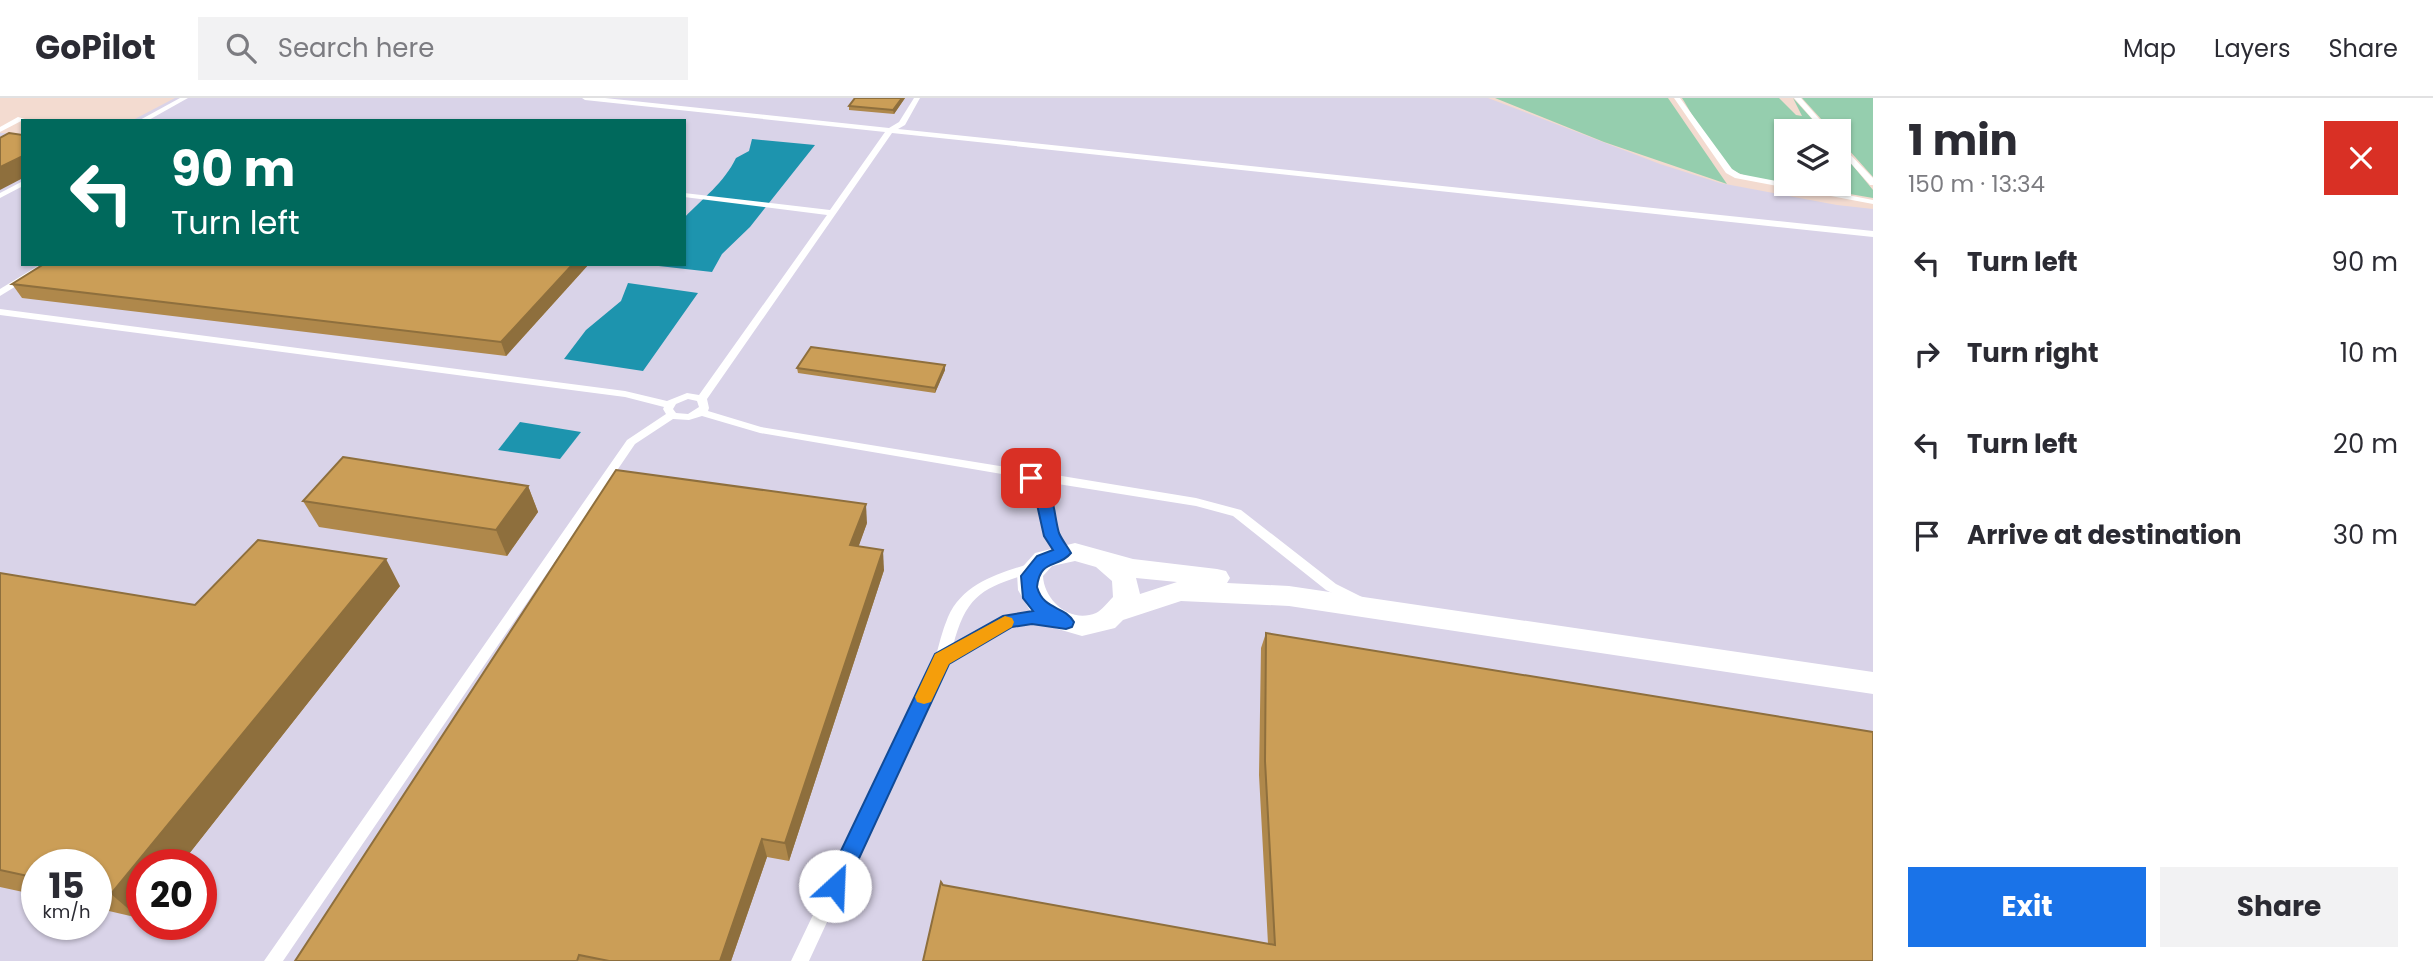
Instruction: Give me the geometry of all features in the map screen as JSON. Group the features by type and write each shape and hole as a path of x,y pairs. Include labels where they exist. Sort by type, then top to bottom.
{"street":[{"path":"1289,596 1180,592 1120,611 1096,623 1066,622 1051,617 1032,598 1030,576 1043,560 1075,552 1126,567 1212,577 1289,596 1873,683"},
{"path":"1101,558 1112,564 1126,581 1126,601 1120,611"}],"lane":[{"path":"145,119 184,98"},
{"path":"585,98 1873,234"},
{"path":"0,312 625,394 686,418 701,405 889,131 902,123 917,98"},
{"path":"1677,98 1729,172 1873,202"},
{"path":"1797,98 1816,119"},
{"path":"0,130 21,120"},
{"path":"1851,158 1873,183"},
{"path":"0,196 21,185"},
{"path":"687,196 833,213"},
{"path":"0,293 45,266"},
{"path":"273,961 631,442 671,410 676,399 687,396 701,405 760,430 1196,502 1237,513 1331,587 1371,605 1410,614"},
{"path":"1022,474 1037,482 1042,489 1052,536 1063,553"},
{"path":"800,961 942,659 957,611 971,595 987,583 1035,567"},
{"path":"942,659 1009,620 1032,618 1066,622"}],"shaded area":[{"path":"175,98 1488,98 1660,164 1720,183 1774,193 1774,196 1873,209 1873,961 0,961 0,133 21,134 21,266 686,266 686,119 135,119"}],"green space":[{"path":"1495,98 1668,98 1727,184 1604,142"},
{"path":"1682,98 1779,98 1796,115 1802,116 1793,98 1812,119 1774,119 1774,181 1749,177 1730,168 1707,139"},
{"path":"1802,98 1873,98 1873,177 1851,152 1851,119 1821,119"},
{"path":"1851,163 1873,190 1873,198 1851,194"}],"water":[{"path":"752,139 815,145 750,227 722,254 712,272 659,266 686,266 686,216 719,183 736,158 749,151"},
{"path":"628,283 698,293 643,371 564,359 586,330 621,301"},
{"path":"520,422 581,432 560,459 498,450"}],"building":[{"path":"855,98 902,98 893,110 849,106"},
{"path":"9,133 21,135 21,157 0,167 0,138"},
{"path":"41,266 571,266 501,342 12,284"},
{"path":"811,347 945,365 935,388 797,368"},
{"path":"343,457 528,486 496,530 303,501"},
{"path":"616,470 866,504 850,545 883,550 785,843 762,839 720,961 609,961 579,955 577,961 295,961"},
{"path":"258,540 386,559 148,849 126,849 126,876 112,893 112,849 21,849 21,875 0,870 0,573 195,605"},
{"path":"1266,633 1873,732 1873,961 923,961 941,882 943,885 1275,945 1265,761"}],"slow traffic":[{"path":"924,697 942,659 1005,622"}],"route":[{"path":"835,886 942,659 1009,620 1032,618 1066,622 1051,617 1040,608 1032,598 1029,587 1030,576 1035,567 1043,560 1063,553 1052,536 1042,489 1031,478"}]}
